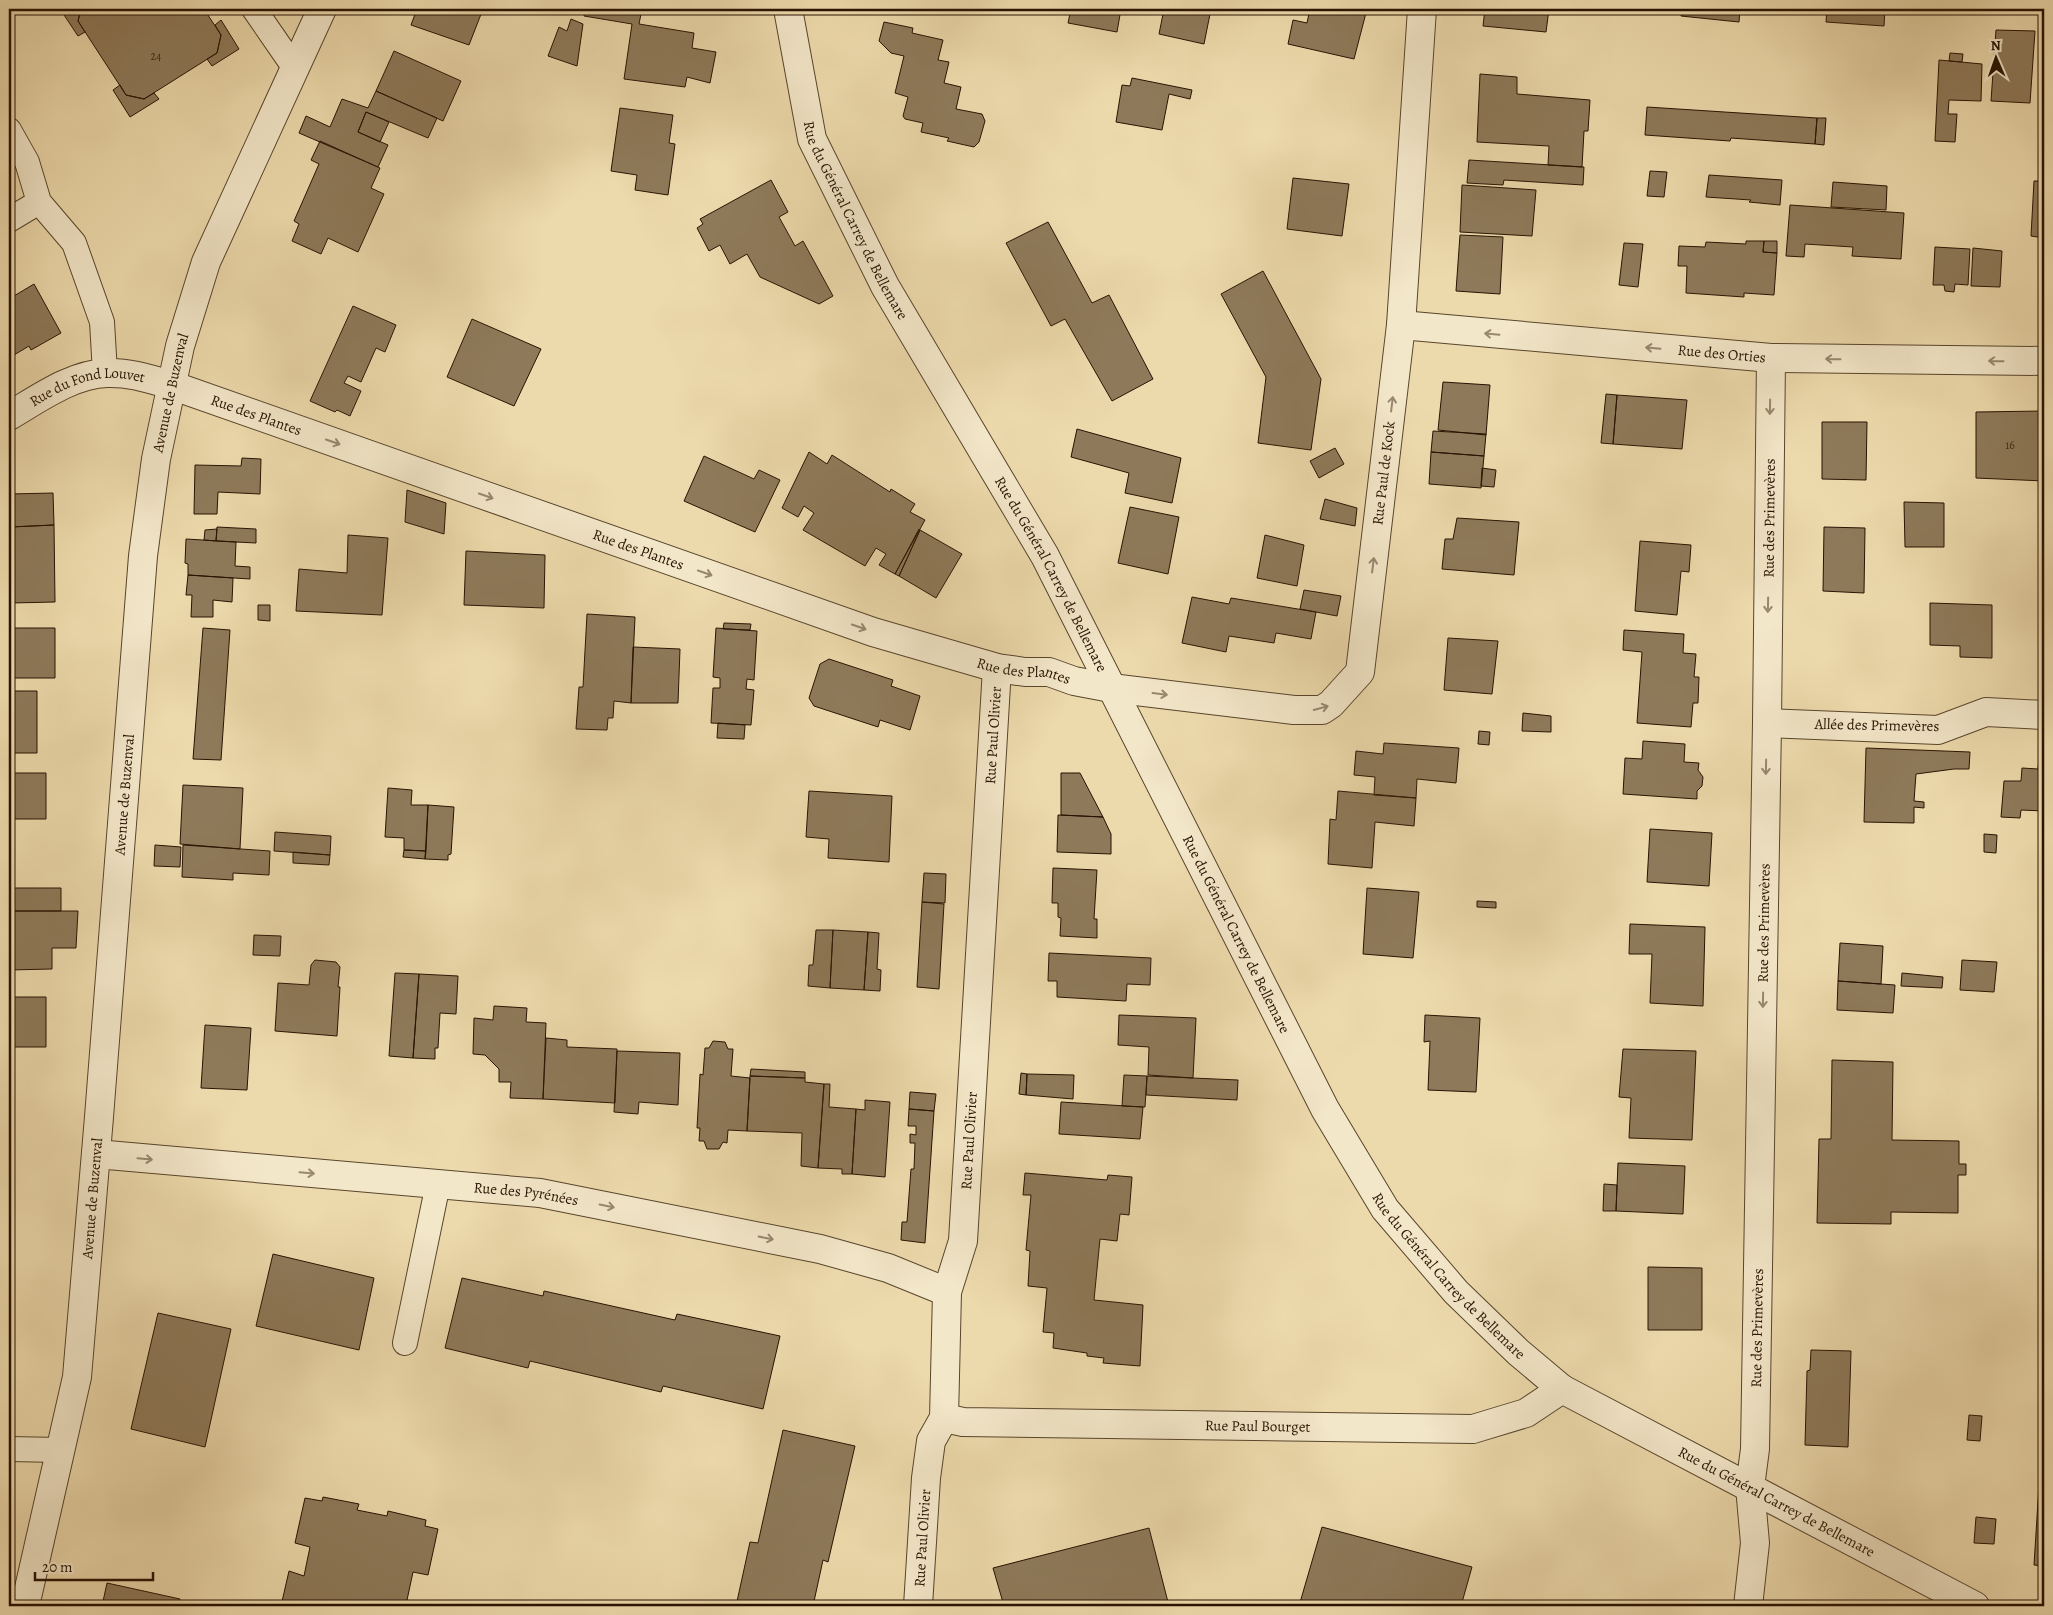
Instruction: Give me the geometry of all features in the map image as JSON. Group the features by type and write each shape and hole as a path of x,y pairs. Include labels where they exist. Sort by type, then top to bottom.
{"street":[{"name":"Avenue de Buzenval","path":"25,1606 77,1377 143,556 156,459 180,346 206,262 322,9"},
{"name":"Rue du Général Carrey de Bellemare","path":"788,9 812,139 885,286 1045,556 1325,1109 1385,1209 1456,1292 1518,1352 1562,1389 1975,1606"},
{"name":"Rue Paul de Kock","path":"1112,688 1294,710 1322,710 1331,704 1360,672 1401,325 1422,9"},
{"name":"Rue des Orties","path":"1401,325 1771,358 2044,362"},
{"name":"Rue des Primevères","path":"1748,1606 1755,1543 1750,1487 1755,1449 1771,358"},
{"name":"Rue du Fond Louvet","path":"9,416 56,389 81,378 105,373 137,376 171,385"},
{"name":"Rue des Plantes","path":"171,385 873,632 996,668 1025,672 1050,672 1074,681 1112,688"},
{"name":"Rue Paul Olivier","path":"918,1606 926,1478 931,1440 944,1418 946,1292 963,1241 996,668"},
{"name":"Allée des Primevères","path":"1767,723 1938,730 1986,712 2044,715"},
{"name":"Rue des Pyrénées","path":"96,1154 540,1193 820,1249 888,1268 946,1292"},
{"name":"Rue Paul Bourget","path":"944,1418 963,1422 1473,1430 1526,1413 1562,1389"}],"lane":[{"path":"254,9 294,67"},
{"path":"9,130 27,162 39,202 74,243 102,322 105,373"},
{"path":"9,220 39,202"},
{"path":"405,1343 438,1184"},
{"path":"9,1449 60,1450"}],"building":[{"path":"60,9 81,9 78,21 85,32 78,36"},
{"path":"81,9 204,9 221,35 217,53 144,99 126,95 78,21"},
{"path":"417,9 483,9 469,45 411,25"},
{"path":"585,9 642,9 639,24 694,33 692,48 716,52 710,83 687,77 685,87 624,79 632,24 584,16"},
{"path":"808,9 836,9 836,13"},
{"path":"1071,9 1121,9 1117,32 1068,23"},
{"path":"1164,9 1211,9 1204,44 1159,34"},
{"path":"1310,9 1367,9 1354,59 1288,44 1293,20 1307,23"},
{"path":"1485,9 1549,9 1546,32 1483,26"},
{"path":"1682,9 1740,9 1739,22 1681,16"},
{"path":"1827,9 1885,9 1884,26 1826,22"},
{"path":"571,19 583,24 577,66 548,56 559,27 567,31"},
{"path":"221,20 239,49 212,66 207,59 217,53 221,35 215,25"},
{"path":"884,22 913,28 912,33 943,40 938,60 949,62 944,83 961,87 956,109 982,114 985,121 979,142 974,147 947,141 949,138 921,132 923,123 905,119 903,116 908,97 895,93 904,56 891,53 879,41"},
{"path":"1996,30 2035,31 2030,103 1991,101"},
{"path":"394,51 461,81 443,121 376,91"},
{"path":"1950,53 1963,54 1962,62 1949,61"},
{"path":"1939,60 1982,64 1981,101 1949,100 1948,114 1957,114 1955,142 1935,141"},
{"path":"1480,74 1517,77 1517,94 1590,100 1588,131 1584,131 1582,167 1548,165 1549,146 1477,142"},
{"path":"1132,78 1192,90 1190,99 1169,94 1162,130 1116,122 1122,85 1130,86"},
{"path":"120,85 126,95 144,99 154,93 159,99 130,117 113,90"},
{"path":"376,91 437,118 428,138 366,112 358,132 388,145 378,167 299,133 306,116 330,127 342,99 368,108"},
{"path":"1647,107 1817,118 1815,144 1731,138 1730,141 1645,135"},
{"path":"620,108 673,115 669,143 675,144 668,195 635,190 637,175 611,171"},
{"path":"366,112 389,122 380,142 358,132"},
{"path":"1817,118 1826,118 1824,145 1815,144"},
{"path":"320,141 380,168 371,188 384,194 358,252 328,238 321,254 292,241 299,224 294,221 319,164 311,160"},
{"path":"1469,160 1584,167 1583,185 1504,180 1503,185 1467,183"},
{"path":"1650,171 1667,172 1664,197 1647,196"},
{"path":"1709,175 1782,180 1780,205 1749,202 1751,200 1706,197"},
{"path":"1293,178 1349,184 1342,236 1287,229"},
{"path":"771,180 788,212 779,217 795,246 803,241 833,296 819,304 760,277 747,254 730,264 720,245 709,251 697,228 703,224 700,219"},
{"path":"2034,181 2044,181 2044,238 2031,236"},
{"path":"1833,182 1887,186 1886,210 1831,207"},
{"path":"1462,185 1536,190 1532,236 1460,232"},
{"path":"1790,205 1904,213 1901,259 1852,256 1853,247 1805,244 1804,257 1786,256"},
{"path":"1048,222 1092,303 1109,295 1153,379 1112,401 1065,319 1051,326 1006,243"},
{"path":"1460,235 1503,237 1500,294 1456,291"},
{"path":"1746,241 1764,241 1763,252 1777,253 1774,295 1744,293 1744,297 1686,293 1687,266 1678,266 1679,246 1705,247 1706,242 1746,244"},
{"path":"1764,241 1777,241 1777,253 1763,252"},
{"path":"1624,243 1643,244 1638,287 1619,285"},
{"path":"1935,247 1970,249 1968,285 1955,284 1954,292 1945,291 1944,285 1933,285"},
{"path":"1973,248 2002,251 2000,287 1971,286"},
{"path":"1263,271 1321,379 1311,450 1258,443 1266,377 1221,294"},
{"path":"34,284 61,333 31,350 29,346 9,358 9,299"},
{"path":"353,306 396,325 385,352 376,348 361,382 348,376 344,383 361,391 350,416 337,410 335,412 310,401"},
{"path":"472,319 541,349 514,406 447,377"},
{"path":"1443,382 1490,385 1486,435 1438,430"},
{"path":"1606,394 1617,395 1613,444 1601,443"},
{"path":"1617,395 1687,400 1682,449 1613,444"},
{"path":"2044,411 2044,481 1976,478 1976,412"},
{"path":"1822,422 1867,422 1866,480 1822,479"},
{"path":"1077,429 1181,458 1172,503 1125,493 1129,473 1071,457"},
{"path":"1433,431 1486,434 1484,456 1431,452"},
{"path":"1335,448 1344,464 1319,478 1310,461"},
{"path":"809,452 827,464 832,455 890,492 891,489 915,504 910,512 925,520 895,574 879,565 886,554 876,548 865,566 803,530 814,513 804,506 798,517 782,508"},
{"path":"1431,452 1484,456 1481,488 1429,484"},
{"path":"704,456 754,479 759,470 780,480 755,532 684,501"},
{"path":"242,458 261,459 260,494 218,492 217,514 194,514 195,465 241,466"},
{"path":"1482,468 1496,470 1494,487 1481,486"},
{"path":"407,490 446,503 444,534 405,522"},
{"path":"53,493 54,525 10,527 9,574 9,494"},
{"path":"1325,499 1357,508 1355,526 1320,519"},
{"path":"1904,502 1944,503 1944,547 1905,547"},
{"path":"1130,507 1179,517 1168,574 1118,563"},
{"path":"1457,518 1519,522 1514,575 1442,569 1445,539 1453,539"},
{"path":"54,525 55,602 11,603 10,527"},
{"path":"217,527 256,529 256,543 216,541"},
{"path":"1824,527 1865,528 1864,593 1823,591"},
{"path":"217,529 216,541 204,540 205,530"},
{"path":"920,530 899,576 895,574"},
{"path":"920,530 962,554 936,598 899,576"},
{"path":"348,535 388,538 382,615 296,611 299,569 347,573"},
{"path":"1265,535 1304,545 1297,586 1257,578"},
{"path":"186,539 236,542 235,566 250,567 250,579 188,575 188,564 185,563"},
{"path":"1640,541 1691,545 1689,572 1681,571 1677,615 1635,611"},
{"path":"466,551 545,555 544,608 464,605"},
{"path":"188,575 233,578 232,602 213,600 213,617 191,617 192,595 186,595"},
{"path":"1304,590 1341,596 1337,616 1300,609"},
{"path":"1192,597 1229,604 1231,598 1316,612 1311,639 1276,633 1274,643 1229,636 1226,652 1182,643"},
{"path":"1930,603 1992,605 1992,658 1960,657 1960,646 1930,645"},
{"path":"258,605 270,605 270,621 258,620"},
{"path":"587,614 635,617 631,703 614,701 613,718 608,718 607,730 576,729 579,687 583,687"},
{"path":"724,623 751,624 750,630 723,629"},
{"path":"9,628 55,628 55,678 9,678"},
{"path":"203,628 230,630 221,760 193,759"},
{"path":"716,628 757,631 754,680 747,679 746,689 754,690 751,725 711,723 713,688 720,688 720,678 713,677"},
{"path":"1624,630 1684,634 1683,653 1696,654 1694,677 1699,677 1698,703 1693,703 1691,727 1637,723 1642,652 1623,650"},
{"path":"1448,638 1498,641 1492,694 1444,690"},
{"path":"633,647 680,649 678,703 631,703"},
{"path":"829,659 893,680 891,686 920,696 910,730 880,720 878,727 814,706 809,698 820,664"},
{"path":"9,691 37,691 37,753 9,753"},
{"path":"1523,713 1551,716 1551,732 1522,731"},
{"path":"718,723 745,725 744,739 717,738"},
{"path":"1479,731 1490,732 1489,745 1478,744"},
{"path":"1643,741 1685,744 1684,762 1699,763 1698,770 1703,777 1702,786 1697,791 1697,799 1623,794 1625,758 1642,759"},
{"path":"1384,743 1459,748 1456,783 1417,779 1416,798 1374,795 1375,777 1354,775 1356,751 1383,754"},
{"path":"1866,748 1970,752 1969,769 1916,774 1914,801 1924,802 1924,808 1914,807 1914,823 1864,822"},
{"path":"2039,758 2044,758 2044,811 2021,810 2020,818 2001,817 2004,781 2021,781 2022,768 2038,769"},
{"path":"9,773 46,773 46,819 9,819"},
{"path":"1061,773 1080,773 1103,817 1061,815"},
{"path":"183,785 243,788 240,849 180,844"},
{"path":"388,788 412,790 411,805 428,805 426,851 404,850 404,838 385,837"},
{"path":"809,791 892,796 889,862 828,858 829,839 806,837"},
{"path":"1338,791 1416,798 1414,826 1375,822 1372,868 1328,864 1330,819 1336,820"},
{"path":"428,805 454,807 451,854 448,855 448,860 425,859"},
{"path":"1058,815 1103,817 1111,834 1111,854 1057,852"},
{"path":"1650,829 1712,833 1709,886 1647,882"},
{"path":"275,832 331,836 330,855 274,851"},
{"path":"1984,834 1997,835 1996,853 1984,852"},
{"path":"155,845 181,847 180,867 154,866"},
{"path":"183,845 270,851 269,875 233,873 233,880 182,877"},
{"path":"404,850 426,851 425,859 403,857"},
{"path":"293,852 330,855 329,865 293,863"},
{"path":"1053,868 1097,870 1094,919 1097,919 1097,938 1060,936 1061,918 1058,917 1058,903 1052,903"},
{"path":"924,873 946,874 945,903 922,902"},
{"path":"9,888 61,888 61,911 9,911"},
{"path":"1367,888 1419,892 1413,958 1363,954"},
{"path":"1477,901 1496,902 1496,908 1477,907"},
{"path":"922,902 944,904 939,989 917,987"},
{"path":"9,911 78,911 76,948 52,948 52,969 9,970"},
{"path":"1630,924 1705,927 1703,1006 1650,1003 1652,954 1629,954"},
{"path":"816,930 833,930 830,988 808,986 809,965 813,965"},
{"path":"833,930 868,932 864,990 830,988"},
{"path":"868,932 879,933 877,969 881,970 880,991 864,990"},
{"path":"254,935 281,936 280,956 253,955"},
{"path":"1840,943 1883,946 1881,984 1838,981"},
{"path":"1049,953 1151,958 1150,985 1127,984 1126,1001 1057,997 1057,981 1048,981"},
{"path":"315,960 336,962 340,967 337,1036 275,1031 278,983 309,985 311,965"},
{"path":"1962,960 1997,962 1994,992 1960,990"},
{"path":"395,973 419,974 413,1058 389,1056"},
{"path":"1902,973 1943,977 1942,988 1901,986"},
{"path":"419,974 458,976 456,1014 440,1013 438,1048 435,1048 435,1059 413,1058"},
{"path":"1838,981 1895,985 1893,1013 1837,1010"},
{"path":"9,997 46,997 46,1047 9,1047"},
{"path":"494,1006 527,1008 526,1022 546,1023 543,1099 510,1098 511,1082 499,1082 499,1069 485,1055 473,1054 474,1018 493,1020"},
{"path":"1119,1015 1196,1018 1193,1078 1148,1075 1149,1047 1118,1045"},
{"path":"1425,1015 1480,1018 1476,1092 1428,1090 1430,1041 1424,1042"},
{"path":"205,1025 251,1028 247,1090 201,1088"},
{"path":"546,1038 567,1040 567,1047 617,1049 615,1103 543,1099"},
{"path":"713,1041 725,1042 728,1049 733,1049 731,1076 750,1078 747,1131 728,1130 727,1143 723,1142 719,1149 707,1149 704,1141 699,1141 700,1128 697,1128 700,1074 703,1075 705,1048 709,1048"},
{"path":"1623,1049 1696,1051 1692,1140 1629,1138 1631,1098 1619,1097"},
{"path":"617,1051 680,1053 678,1105 639,1102 638,1114 614,1112"},
{"path":"1832,1060 1893,1062 1892,1140 1959,1141 1959,1164 1966,1164 1966,1175 1958,1175 1958,1213 1891,1212 1891,1224 1817,1223 1819,1139 1831,1139"},
{"path":"751,1069 805,1072 805,1078 750,1076"},
{"path":"1021,1073 1027,1074 1026,1095 1019,1094"},
{"path":"1027,1074 1074,1075 1073,1099 1026,1095"},
{"path":"1124,1075 1147,1076 1145,1107 1122,1106"},
{"path":"750,1076 805,1078 805,1082 824,1084 818,1168 801,1166 802,1133 747,1131"},
{"path":"1147,1076 1238,1080 1237,1100 1146,1095"},
{"path":"824,1084 830,1084 829,1107 856,1109 852,1174 842,1174 842,1169 818,1168"},
{"path":"910,1092 936,1094 934,1111 909,1109"},
{"path":"865,1100 890,1102 885,1177 852,1174 856,1109 865,1110"},
{"path":"1061,1102 1143,1107 1140,1139 1059,1134"},
{"path":"909,1109 934,1111 925,1243 901,1240 902,1222 907,1222 911,1169 914,1169 915,1143 910,1143 910,1134 916,1135 916,1126 908,1126"},
{"path":"1618,1163 1685,1166 1683,1214 1616,1211"},
{"path":"1025,1173 1107,1180 1108,1175 1132,1177 1129,1215 1120,1214 1117,1241 1100,1239 1094,1300 1143,1305 1140,1366 1103,1363 1104,1358 1087,1356 1087,1353 1053,1348 1054,1333 1043,1332 1047,1288 1028,1286 1030,1251 1026,1250 1031,1195 1023,1195"},
{"path":"1604,1184 1617,1185 1616,1211 1603,1211"},
{"path":"273,1254 374,1278 359,1350 256,1326"},
{"path":"1648,1267 1702,1268 1702,1330 1648,1330"},
{"path":"462,1278 543,1296 544,1291 675,1320 677,1314 780,1336 763,1409 663,1386 661,1392 530,1361 528,1368 445,1348"},
{"path":"158,1313 231,1329 205,1447 131,1429"},
{"path":"1811,1350 1851,1351 1848,1447 1805,1445 1807,1371 1810,1370"},
{"path":"2044,1405 2044,1566 2034,1565"},
{"path":"1969,1415 1982,1416 1980,1441 1967,1440"},
{"path":"783,1430 855,1446 828,1562 823,1560 813,1606 736,1606 750,1542 758,1543"},
{"path":"323,1497 359,1504 357,1510 387,1516 388,1511 426,1520 425,1526 438,1529 428,1575 413,1572 407,1600 421,1604 420,1606 281,1606 289,1571 304,1576 310,1547 295,1543 305,1498 322,1501"},
{"path":"1976,1517 1996,1519 1994,1544 1974,1543"},
{"path":"1322,1527 1472,1567 1461,1606 1299,1606"},
{"path":"1149,1528 1169,1606 1004,1606 993,1568"},
{"path":"107,1583 180,1599 179,1606 102,1606"}]}
